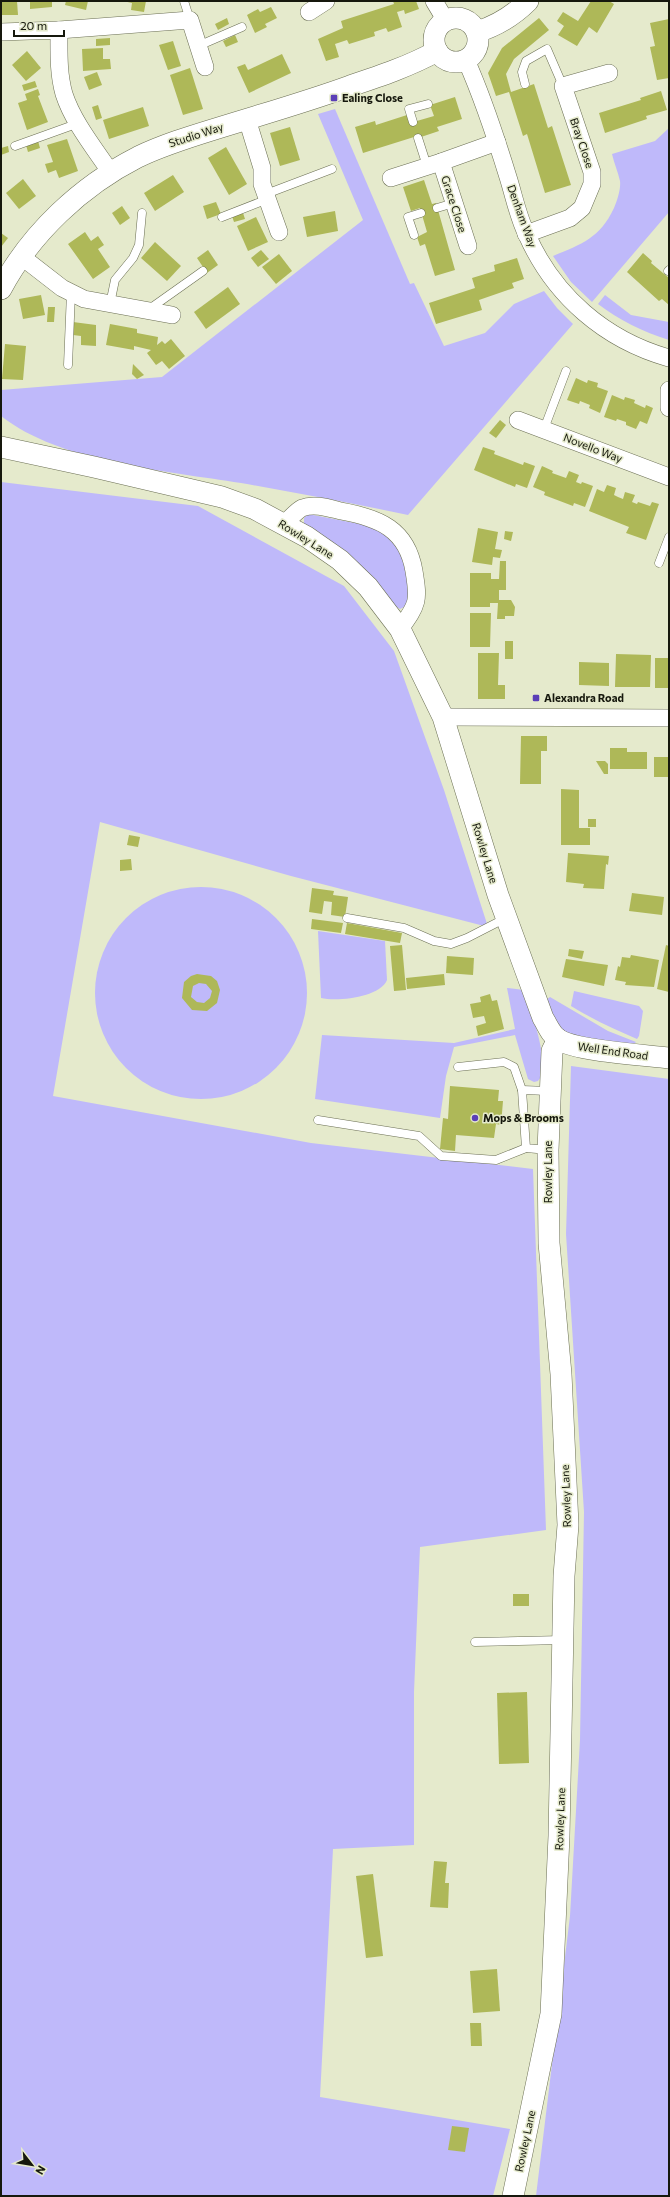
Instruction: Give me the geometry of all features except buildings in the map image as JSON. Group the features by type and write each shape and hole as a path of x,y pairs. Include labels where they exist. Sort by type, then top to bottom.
{"street":[{"path":"309,12 326,1"},
{"path":"434,1 446,22"},
{"path":"477,32 492,27 521,9 528,1"},
{"path":"460,19 467,21 477,32 478,39 475,51 466,60 460,62 446,60 437,50 435,38 440,26 446,22 460,19"},
{"path":"1,32 59,30 190,20 206,67"},
{"path":"59,30 60,71 65,95 79,123 111,173"},
{"name":"Studio Way","path":"1,289 22,257 67,206 82,193 138,157 171,143 396,70 437,50"},
{"name":"Denham Way","path":"466,60 497,142 526,234 548,274 565,296 602,328 631,344 669,358"},
{"path":"563,86 609,73"},
{"name":"Bray Close","path":"526,234 570,218 582,208 592,184 592,172 563,86"},
{"path":"247,119 262,168 262,184 279,232"},
{"name":"Grace Close","path":"391,178 497,142"},
{"name":"Grace Close","path":"434,164 454,203 468,246"},
{"path":"22,257 62,288 84,299 172,315"},
{"path":"669,390 669,408"},
{"name":"Novello Way","path":"518,420 668,474"},
{"name":"Rowley Lane","path":"1,447 222,497 284,524 307,537 340,560 368,587 400,629 444,717 506,918 543,1018 551,1032 558,1039 552,1051 549,1091 548,1150 549,1243 561,1374 568,1525 564,1576 564,1640 559,1836 551,2014 513,2196"},
{"path":"284,524 301,508 314,506 360,514 391,528 404,541 412,558 418,595 415,608 400,629"},
{"path":"444,717 669,718"},
{"name":"Well End Road","path":"558,1039 575,1046 669,1058"}],"lane":[{"path":"184,1 190,20"},
{"path":"198,46 242,27"},
{"path":"525,84 522,72 526,61 547,49 563,86"},
{"path":"413,122 410,109 428,104"},
{"path":"15,146 79,123"},
{"path":"418,138 434,164"},
{"path":"222,217 332,169"},
{"path":"437,208 454,203"},
{"path":"110,304 115,280 134,258 138,245 142,213"},
{"path":"414,235 408,217 421,213"},
{"path":"146,310 202,271"},
{"path":"68,365 71,293"},
{"path":"544,429 566,371"},
{"path":"659,563 669,537"},
{"path":"347,918 404,928 434,941 451,944 467,938 506,918"},
{"path":"458,1067 504,1062 514,1067 522,1090 526,1148"},
{"path":"522,1090 549,1091"},
{"path":"318,1120 418,1136 441,1156 496,1160 526,1148 548,1150"},
{"path":"475,1642 564,1640"}],"shaded area":[{"path":"335,109 410,284 414,283 444,346 485,333 514,304 544,291 557,308 573,324 408,515 241,483 116,463 53,445 26,432 1,416 1,390 162,377 363,220 318,114"},
{"path":"669,128 669,212 592,302 571,282 553,256 573,248 589,239 609,218 616,202 620,184 612,154 655,141"},
{"path":"605,295 631,315 669,322 669,340 632,325 606,310 598,304"},
{"path":"1,482 198,506 344,586 394,651 444,790 488,927 291,876 100,822 53,1096 311,1143 533,1169 546,1530 420,1547 414,1692 414,1845 333,1849 320,2097 510,2129 493,2196 1,2196"},
{"path":"308,514 365,525 384,532 400,551 409,583 408,605 400,609 395,606 304,525 304,518"},
{"path":"191,887 211,887 242,895 251,899 276,918 289,934 299,952 305,972 307,993 305,1014 299,1034 289,1052 276,1068 260,1081 242,1091 211,1099 191,1099 160,1091 151,1087 134,1075 119,1060 107,1043 103,1034 95,1003 95,983 103,952 107,943 119,926 134,911 151,899 160,895"},
{"path":"318,931 385,941 387,980 383,986 368,994 348,999 321,998"},
{"path":"507,988 524,990 531,1010 543,1063 542,1074 538,1081 534,1082 528,1079 515,1035 454,1047 446,1076 440,1118 315,1099 322,1035 454,1043 515,1029"},
{"path":"574,991 639,1006 643,1011 639,1036 637,1039 603,1024 571,1006"},
{"path":"550,997 608,1031 636,1042 633,1045 606,1042 576,1037 568,1033 556,1023 552,1016 546,1000"},
{"path":"571,1066 669,1079 669,2196 536,2196 570,1916 580,1740 584,1512 566,1234"}],"place":[{"name":"Ealing Close","path":"334,98"},
{"name":"Alexandra Road","path":"536,698"},
{"name":"Mops & Brooms","path":"475,1118"}]}
